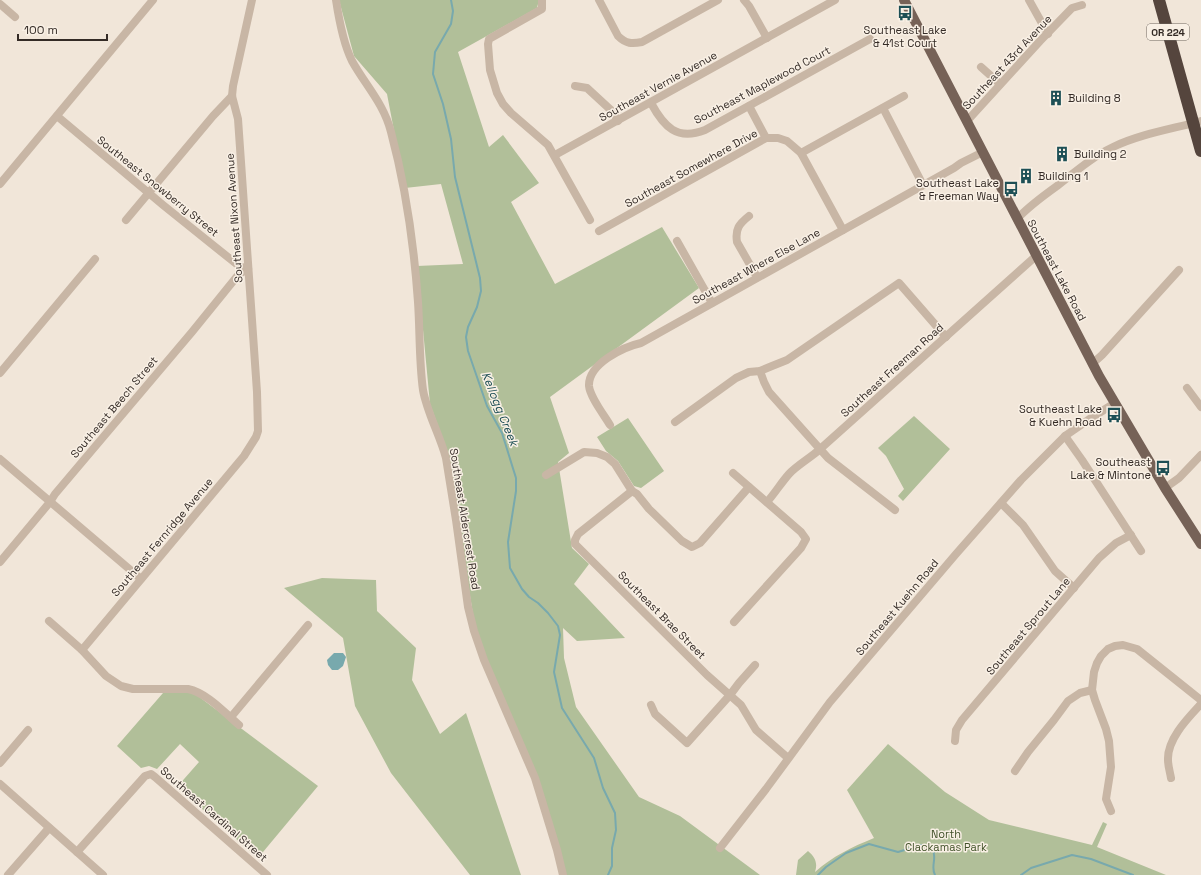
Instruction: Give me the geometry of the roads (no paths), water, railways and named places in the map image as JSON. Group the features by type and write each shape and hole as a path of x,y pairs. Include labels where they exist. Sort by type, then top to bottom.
{"highway":[{"name":"OR 224","path":"1159,0 1197,122 1201,151"}],"main road":[{"name":"Southeast Lake Road","path":"908,1 967,121 1092,364 1165,488 1201,544"}],"street":[{"path":"0,184 153,0"},
{"name":"Southeast Nixon Avenue","path":"252,0 232,96 238,119 257,392 258,430 256,437"},
{"name":"Southeast Aldercrest Road","path":"336,0 343,36 350,55 381,105 391,132 412,236 418,302 423,390 446,458 470,617 484,660 534,778 555,842 563,875"},
{"path":"542,0 542,9 489,39 490,70 494,84 503,104 511,113 548,145 555,155 590,220"},
{"path":"599,0 618,36 629,44 642,42 718,0"},
{"path":"744,0 767,38"},
{"name":"Southeast Vernie Avenue","path":"555,155 767,38 825,2 836,0"},
{"path":"1030,0 1048,34"},
{"path":"0,4 15,17"},
{"name":"Southeast 43rd Avenue","path":"967,121 1072,8 1082,5"},
{"name":"Southeast Maplewood Court","path":"651,103 660,119 673,130 681,134 690,134 705,130 870,39"},
{"path":"981,68 1000,84"},
{"path":"575,86 587,88 613,112 618,121"},
{"path":"126,220 213,116 232,96"},
{"path":"801,153 904,96"},
{"path":"749,106 766,138"},
{"path":"883,108 923,185"},
{"name":"Southeast Snowberry Street","path":"57,116 239,266 248,268"},
{"path":"1018,219 1024,212 1092,158 1106,150 1128,141 1197,122"},
{"name":"Southeast Somewhere Drive","path":"599,231 766,138 778,138 787,141 801,153 843,230"},
{"name":"Southeast Where Else Lane","path":"610,425 591,395 589,387 592,373 606,359 632,345 641,343 954,168 961,162 983,152"},
{"path":"749,216 739,225 736,230 736,236 737,242 757,277"},
{"path":"677,241 712,303"},
{"name":"Southeast Freeman Road","path":"767,502 789,474 819,450 1036,256"},
{"path":"0,373 95,259"},
{"name":"Southeast Beech Street","path":"0,562 239,274 248,268"},
{"path":"1092,364 1102,355 1179,270"},
{"path":"675,422 736,378 749,372 760,371 787,360 899,284 946,337"},
{"path":"760,371 769,392 819,450 836,466 895,510"},
{"path":"1187,388 1201,407"},
{"name":"Southeast Kuehn Road","path":"720,848 766,789 830,702 1021,480 1065,436 1115,403"},
{"path":"1065,436 1142,551"},
{"name":"Southeast Fernridge Avenue","path":"82,650 244,456 256,437"},
{"path":"546,475 584,452 597,453 607,458 615,464 632,491 637,494 682,541 692,548 700,543 749,486"},
{"path":"1165,488 1179,478 1201,455"},
{"path":"0,459 141,579"},
{"path":"733,472 801,532 806,539 801,548 734,622"},
{"name":"Southeast Brae Street","path":"632,491 578,534 575,544 707,675 744,708 756,730 788,758"},
{"path":"1001,503 1024,525 1055,571 1074,588"},
{"name":"Southeast Sprout Lane","path":"955,741 956,730 962,720 1074,588 1109,548 1131,535"},
{"path":"49,621 82,650 106,676 121,686 133,689 194,690 202,694 240,725"},
{"path":"231,717 308,625"},
{"path":"1111,811 1106,799 1111,766 1109,740 1092,690 1094,672 1101,656 1108,649 1115,646 1123,645 1132,647 1141,652 1201,700"},
{"path":"651,704 655,714 687,743 730,696 754,665"},
{"path":"1015,771 1068,701 1080,693 1092,690"},
{"path":"1171,778 1167,758 1171,745 1177,732 1201,704"},
{"path":"0,762 28,730"},
{"name":"Southeast Cardinal Street","path":"77,852 145,776 151,774 267,875"},
{"path":"0,784 103,875"},
{"path":"8,875 49,828"}],"water":[{"path":"334,653 343,653 346,657 343,666 338,670 332,670 328,665 327,660"}],"waterway":[{"name":"Kellogg Creek","path":"451,0 453,11 451,24 435,52 433,74 443,104 451,139 455,177 480,278 481,291 466,337 468,351 487,406 502,433 516,478 516,491 508,542 510,568 522,589 548,613 558,626 560,635 554,672 562,708 594,758 603,788 615,813 616,830 612,848 612,866 608,875"},
{"path":"818,875 826,867 846,853 869,844 898,852 921,845 932,847 934,851 933,868 935,875"},
{"path":"1021,875 1031,868 1072,855 1091,859 1133,875"}],"place":[{"name":"Southeast Lake & 41st Court","path":"905,13"},
{"name":"Building 8","path":"1056,98"},
{"name":"Building 2","path":"1062,154"},
{"name":"Building 1","path":"1026,176"},
{"name":"Southeast Lake & Freeman Way","path":"1011,189"},
{"name":"Southeast Lake & Kuehn Road","path":"1114,415"},
{"name":"Southeast Lake & Mintone","path":"1163,468"}],"park label":[{"name":"North Clackamas Park","path":"946,840"}]}
